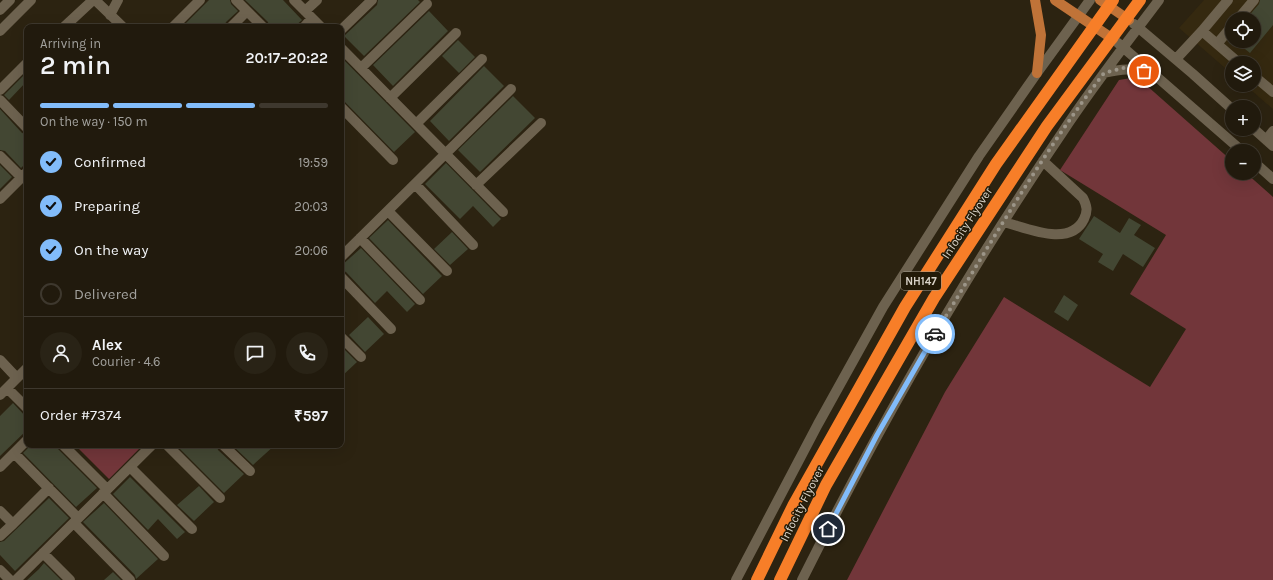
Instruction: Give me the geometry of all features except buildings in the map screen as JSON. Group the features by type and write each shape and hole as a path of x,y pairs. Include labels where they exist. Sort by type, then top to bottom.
{"highway":[{"name":"Infocity Flyover","path":"757,580 793,506 905,307 996,164 1113,0"},
{"name":"Infocity Flyover","path":"780,580 826,485 934,298 1047,126 1140,0"}],"main road":[{"path":"1035,0 1041,35 1037,73"},
{"path":"1055,0 1113,39"},
{"path":"1100,0 1129,20"}],"street":[{"path":"0,10 10,0"},
{"path":"0,31 31,0"},
{"path":"67,24 94,0 120,24"},
{"path":"110,15 118,0"},
{"path":"236,0 260,24"},
{"path":"294,0 318,24"},
{"path":"305,24 317,0"},
{"path":"344,27 372,0"},
{"path":"736,580 818,424 883,307 979,156 1090,0"},
{"path":"802,580 877,435 927,347 1043,161 1104,73 1159,0"},
{"path":"1176,59 1228,0"},
{"path":"1244,12 1254,0"},
{"path":"176,24 198,1"},
{"path":"361,68 427,4"},
{"path":"234,24 247,11"},
{"path":"1129,20 1225,103"},
{"path":"1202,31 1231,56"},
{"path":"390,98 456,33"},
{"path":"1217,44 1225,34"},
{"path":"1113,39 1153,72 1234,144"},
{"path":"344,51 503,212"},
{"path":"416,124 482,60"},
{"path":"0,90 24,68"},
{"path":"1104,73 1124,68 1153,72"},
{"path":"1261,82 1273,92"},
{"path":"344,254 511,89"},
{"path":"0,100 24,125"},
{"path":"344,110 393,160"},
{"path":"476,185 541,123"},
{"path":"1261,135 1270,143 1273,131"},
{"path":"0,156 24,175 0,199"},
{"path":"1004,222 1049,235 1069,233 1082,223 1087,213 1087,205 1083,198 1043,161"},
{"path":"1261,168 1273,179"},
{"path":"415,184 473,245"},
{"path":"388,211 447,271"},
{"path":"360,238 420,300"},
{"path":"344,280 391,329"},
{"path":"344,340 361,357"},
{"path":"0,360 17,378"},
{"path":"24,371 4,391 24,406"},
{"path":"0,467 24,443"},
{"path":"66,448 164,556"},
{"path":"16,580 149,448"},
{"path":"170,448 220,498"},
{"path":"226,448 250,472"},
{"path":"14,453 49,488 130,580"},
{"path":"130,466 192,529"},
{"path":"0,536 49,488"},
{"path":"0,511 13,524"},
{"path":"43,553 70,580"},
{"path":"0,570 10,580"}],"shaded area":[{"path":"1204,0 1273,0 1273,109 1253,92 1261,92 1261,56 1225,56 1225,68 1179,28"},
{"path":"1137,77 1225,155 1225,180 1254,180 1273,197 1273,580 847,580 945,392 1004,297 1150,387 1186,329 1130,294 1166,235 1060,170 1119,80"},
{"path":"78,448 140,448 109,479"}],"way so far":[{"path":"935,334 1024,189 1096,83 1104,73 1124,68 1144,71"}],"route":[{"path":"828,529 877,435 935,334"}]}
